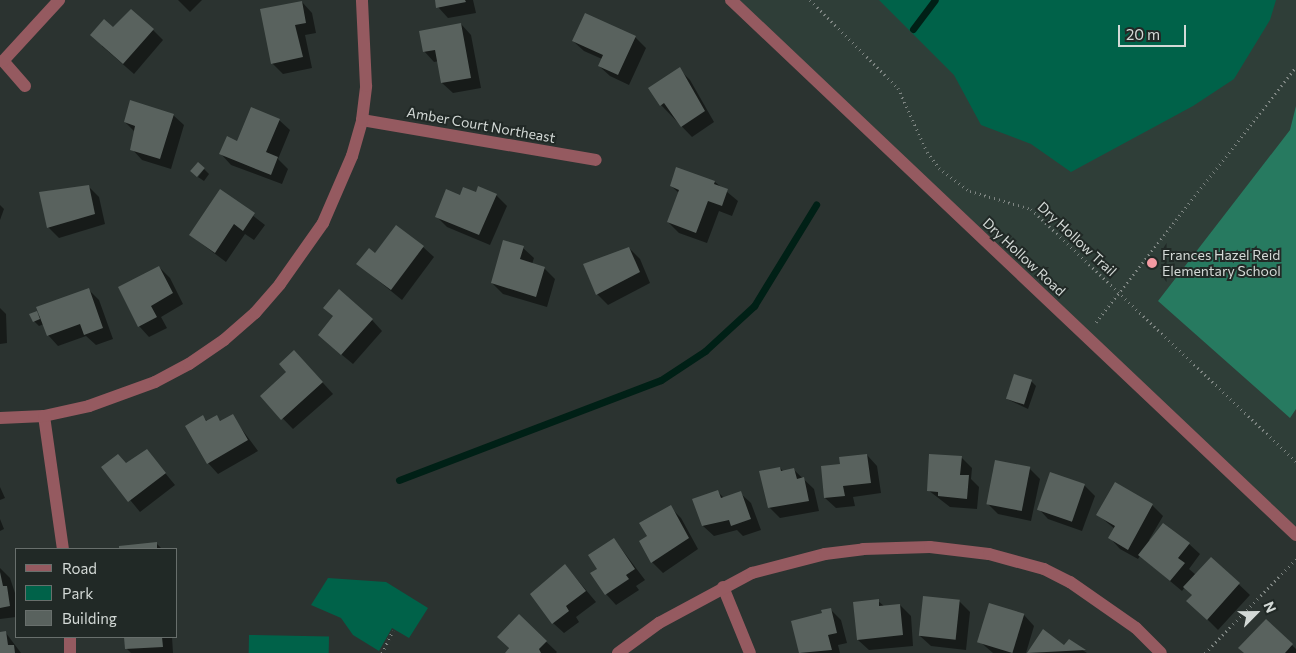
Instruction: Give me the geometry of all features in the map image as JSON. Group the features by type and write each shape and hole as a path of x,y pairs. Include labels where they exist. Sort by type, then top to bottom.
{"street":[{"path":"25,86 3,61 59,0"},
{"path":"0,418 44,416 124,396 155,382 196,359 255,313 286,277 323,223 352,156 362,120 366,48 362,0"},
{"name":"Dry Hollow Road","path":"731,0 1296,536"},
{"name":"Amber Court Northeast","path":"362,120 596,160"},
{"path":"44,416 63,548"},
{"path":"618,653 659,623 723,587 786,562 854,550 930,548 989,554 1020,561 1070,582 1136,628 1161,653"},
{"path":"723,587 750,653"},
{"path":"70,638 70,653"}],"path":[{"name":"Dry Hollow Trail","path":"810,0 898,88 927,152 939,168 970,191 1031,209 1296,461"},
{"path":"1085,335 1120,295 1296,67"},
{"path":"1205,653 1296,559"},
{"path":"382,653 393,630"}],"shaded area":[{"name":"Frances Hazel Reid Elementary School","path":"731,0 1296,0 1296,535"}],"green space":[{"path":"879,0 1276,0 1270,20 1234,79 1193,106 1071,172 1031,144 981,125 954,75"},
{"path":"1296,106 1296,409 1290,418 1158,301 1290,130"},
{"path":"328,578 386,582 428,608 409,638 392,628 379,651 353,635 341,618 311,605"},
{"path":"249,635 329,636 329,653 249,653"}],"building":[{"path":"435,0 465,0 466,2 436,8"},
{"path":"302,1 306,23 295,25 303,57 271,64 260,9"},
{"path":"131,9 154,29 123,64 90,35 104,19 113,27"},
{"path":"585,13 636,36 618,75 598,66 603,55 572,41"},
{"path":"461,23 471,78 441,83 435,50 423,52 419,31"},
{"path":"680,67 705,111 681,127 664,103 660,106 648,88"},
{"path":"130,100 174,114 160,159 130,150 135,126 124,122"},
{"path":"251,107 280,119 266,152 278,157 271,175 219,154 227,136 237,141"},
{"path":"198,162 205,168 197,177 190,171"},
{"path":"676,167 715,181 714,184 728,189 722,206 708,201 696,233 667,222 679,190 670,186"},
{"path":"89,185 95,214 47,228 39,192"},
{"path":"478,186 497,194 479,235 435,217 446,189 460,195 463,187 476,192"},
{"path":"220,189 255,213 243,231 234,224 215,253 189,235"},
{"path":"396,225 424,246 391,290 356,264 369,248 375,253"},
{"path":"503,240 524,246 520,259 545,267 536,297 491,283"},
{"path":"629,247 640,272 596,295 583,264"},
{"path":"159,266 173,293 151,306 157,317 138,327 118,287"},
{"path":"89,288 103,328 84,335 80,324 47,336 36,307"},
{"path":"339,289 373,319 341,355 318,335 333,316 323,308"},
{"path":"37,311 40,319 33,322 29,314"},
{"path":"294,350 323,382 281,420 260,396 286,372 279,364"},
{"path":"1014,374 1032,380 1024,405 1006,399"},
{"path":"233,414 248,440 207,464 185,426 203,415 206,421 217,415 220,421"},
{"path":"147,449 166,473 128,502 101,467 118,454 126,463"},
{"path":"867,454 871,483 843,486 845,496 824,498 821,466 840,464 839,457"},
{"path":"929,454 962,456 960,475 969,475 967,499 938,496 938,492 927,491"},
{"path":"995,460 1030,467 1022,511 986,504"},
{"path":"780,467 781,471 794,468 797,479 804,477 809,501 768,508 759,471"},
{"path":"1050,472 1085,484 1072,522 1037,510"},
{"path":"1115,482 1153,504 1128,550 1108,538 1115,526 1096,515"},
{"path":"718,490 721,498 741,491 751,519 731,526 729,520 702,526 692,499"},
{"path":"671,505 689,538 651,563 639,541 647,536 639,523"},
{"path":"1163,523 1190,543 1178,558 1185,563 1170,581 1138,555"},
{"path":"614,538 635,569 626,575 629,579 605,595 590,573 597,569 588,555"},
{"path":"157,542 157,548 119,548 119,546"},
{"path":"1211,557 1240,583 1207,620 1186,601 1192,595 1183,587"},
{"path":"565,564 586,591 566,606 569,611 552,624 530,594"},
{"path":"0,572 3,586 7,586 10,606 0,608"},
{"path":"923,596 960,600 956,640 919,636"},
{"path":"879,599 879,606 900,604 903,635 857,640 853,602"},
{"path":"989,603 1024,614 1012,653 977,642"},
{"path":"831,608 837,633 828,635 832,650 799,653 791,621 822,613 821,610"},
{"path":"519,614 547,641 539,649 541,653 505,653 509,648 497,637"},
{"path":"1266,619 1293,644 1285,653 1244,653 1238,648"},
{"path":"1043,629 1064,645 1069,639 1086,650 1027,653"},
{"path":"6,631 8,645 14,645 15,653 0,653 0,632"},
{"path":"124,638 162,638 163,647 125,649"}],"waterway":[{"path":"913,29 935,0"},
{"path":"399,480 661,380 705,351 754,306 816,205"}],"place":[{"name":"Frances Hazel Reid Elementary School","path":"1152,263"}]}
